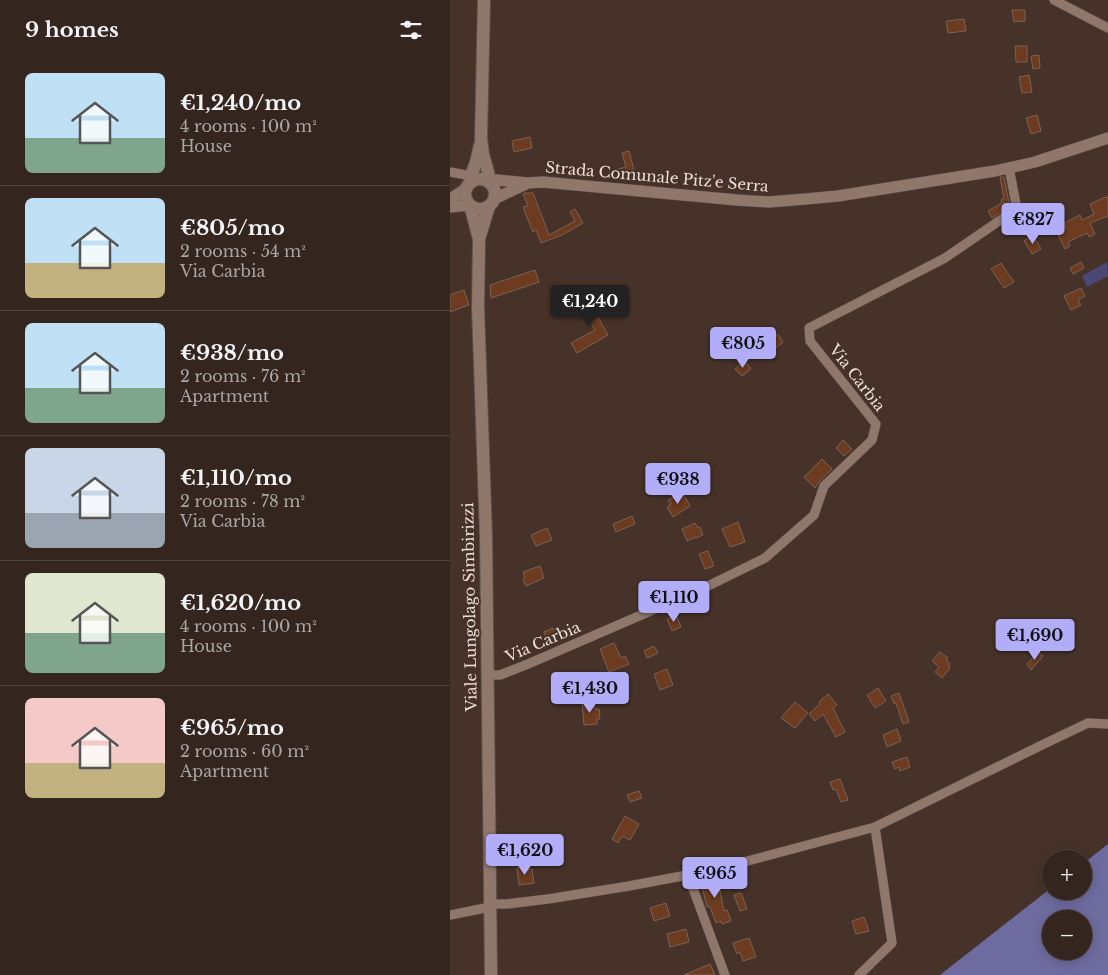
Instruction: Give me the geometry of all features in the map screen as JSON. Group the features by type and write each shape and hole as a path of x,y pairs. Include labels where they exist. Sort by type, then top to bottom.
{"main road":[{"path":"484,0 481,138 490,182"},
{"path":"469,183 479,179 485,179 490,182 495,192 492,202 479,208 470,204 466,197 469,183 476,162 481,138"},
{"name":"Viale Lungolago Simbirizzi","path":"479,239 492,202"},
{"name":"Viale Lungolago Simbirizzi","path":"470,204 479,239 478,308 484,465 491,975"}],"street":[{"path":"1054,0 1108,28"},
{"name":"Strada Comunale Pitz'e Serra","path":"490,182 497,180 551,183 705,198 769,202 838,196 1009,168 1035,162 1108,138"},
{"name":"Via Carbia","path":"487,674 500,675 706,588 765,558 814,515 824,486 872,440 876,424 810,341 809,328 945,258 1012,212 1016,204 1009,168"},
{"path":"450,172 469,183 450,199"},
{"name":"Strada Comunale Pitz'e Serra","path":"492,202 528,183"},
{"path":"450,207 470,204"},
{"path":"450,915 490,906 629,886 714,870 875,827 1088,723 1108,724"},
{"path":"859,975 892,943 875,827"},
{"path":"688,874 725,975"}],"shaded area":[{"path":"1107,262 1108,276 1087,287 1082,276"},
{"path":"1108,844 1108,975 940,975 1042,895 1042,900 1092,900 1092,857"}],"building":[{"path":"1012,10 1025,10 1025,21 1014,22"},
{"path":"964,19 966,31 948,33 946,21"},
{"path":"1015,46 1027,46 1027,62 1016,62"},
{"path":"1039,55 1040,68 1033,69 1031,56"},
{"path":"1029,75 1032,92 1022,93 1019,77"},
{"path":"1037,115 1041,131 1031,134 1026,118"},
{"path":"530,137 532,148 514,152 512,141"},
{"path":"629,151 635,174 620,177 618,169 626,167 622,153"},
{"path":"1000,177 1004,177 1009,203 1007,208 992,218 988,211 1002,203 1001,200 1004,199"},
{"path":"533,193 549,235 575,221 570,212 575,209 583,223 562,235 541,243 536,230 533,232 523,207 528,206 523,194"},
{"path":"1108,196 1108,216 1090,223 1095,234 1089,237 1087,233 1068,242 1070,246 1065,249 1056,231 1066,227 1064,223 1080,215 1082,220 1094,214 1090,204"},
{"path":"1033,235 1041,249 1032,254 1024,241"},
{"path":"1081,262 1084,268 1073,274 1070,268"},
{"path":"1001,263 1014,282 1004,288 991,269"},
{"path":"535,270 539,282 491,298 490,285"},
{"path":"1081,288 1085,296 1078,300 1081,305 1071,310 1064,296"},
{"path":"464,290 469,305 450,312 450,295"},
{"path":"586,295 608,335 577,353 571,343 595,330 578,300"},
{"path":"778,334 783,342 774,350 768,342"},
{"path":"745,361 751,369 742,376 735,369"},
{"path":"843,440 852,449 844,456 836,448"},
{"path":"822,459 832,469 815,488 804,477"},
{"path":"678,495 680,498 684,495 690,506 673,517 667,507 671,504 668,500"},
{"path":"632,516 635,524 616,532 613,524"},
{"path":"738,522 745,542 730,547 722,529"},
{"path":"695,523 698,528 700,527 703,535 687,541 682,529"},
{"path":"547,528 552,540 536,546 531,535"},
{"path":"708,551 714,566 705,569 699,554"},
{"path":"540,566 544,578 526,586 523,580 525,578 523,572"},
{"path":"676,615 681,627 672,631 667,619"},
{"path":"1058,621 1066,628 1050,647 1046,643 1054,634 1050,631"},
{"path":"553,628 557,637 548,642 544,632"},
{"path":"614,643 621,658 625,656 629,664 609,672 600,649"},
{"path":"654,646 658,653 647,658 644,651"},
{"path":"940,652 948,658 946,660 950,664 948,666 950,668 942,678 935,672 939,667 932,661"},
{"path":"1038,652 1043,656 1031,670 1027,664"},
{"path":"667,669 673,685 660,690 654,674"},
{"path":"622,684 626,695 610,701 606,690"},
{"path":"878,688 886,701 875,708 867,695"},
{"path":"899,693 909,722 903,724 896,703 894,704 891,696"},
{"path":"828,694 837,705 833,708 845,732 836,737 823,714 815,721 809,714"},
{"path":"594,702 595,709 599,709 600,719 597,719 597,724 584,725 582,703"},
{"path":"795,702 808,713 795,728 781,718"},
{"path":"897,729 901,741 887,747 883,735"},
{"path":"907,757 910,767 900,771 899,767 895,769 892,762"},
{"path":"840,779 848,800 841,802 836,789 833,790 830,782"},
{"path":"639,791 642,798 630,802 627,795"},
{"path":"625,816 639,824 630,840 622,836 618,843 612,839"},
{"path":"525,867 525,870 532,869 534,883 519,885 517,868"},
{"path":"717,876 724,911 727,910 731,921 722,924 721,921 716,923 710,907 707,907 700,879"},
{"path":"741,893 747,909 740,911 734,895"},
{"path":"666,903 670,916 654,921 650,908"},
{"path":"864,917 869,931 856,934 852,921"},
{"path":"686,929 689,942 670,947 667,934"},
{"path":"749,938 756,957 743,961 740,952 737,954 733,943"},
{"path":"710,964 715,975 684,975"}]}
